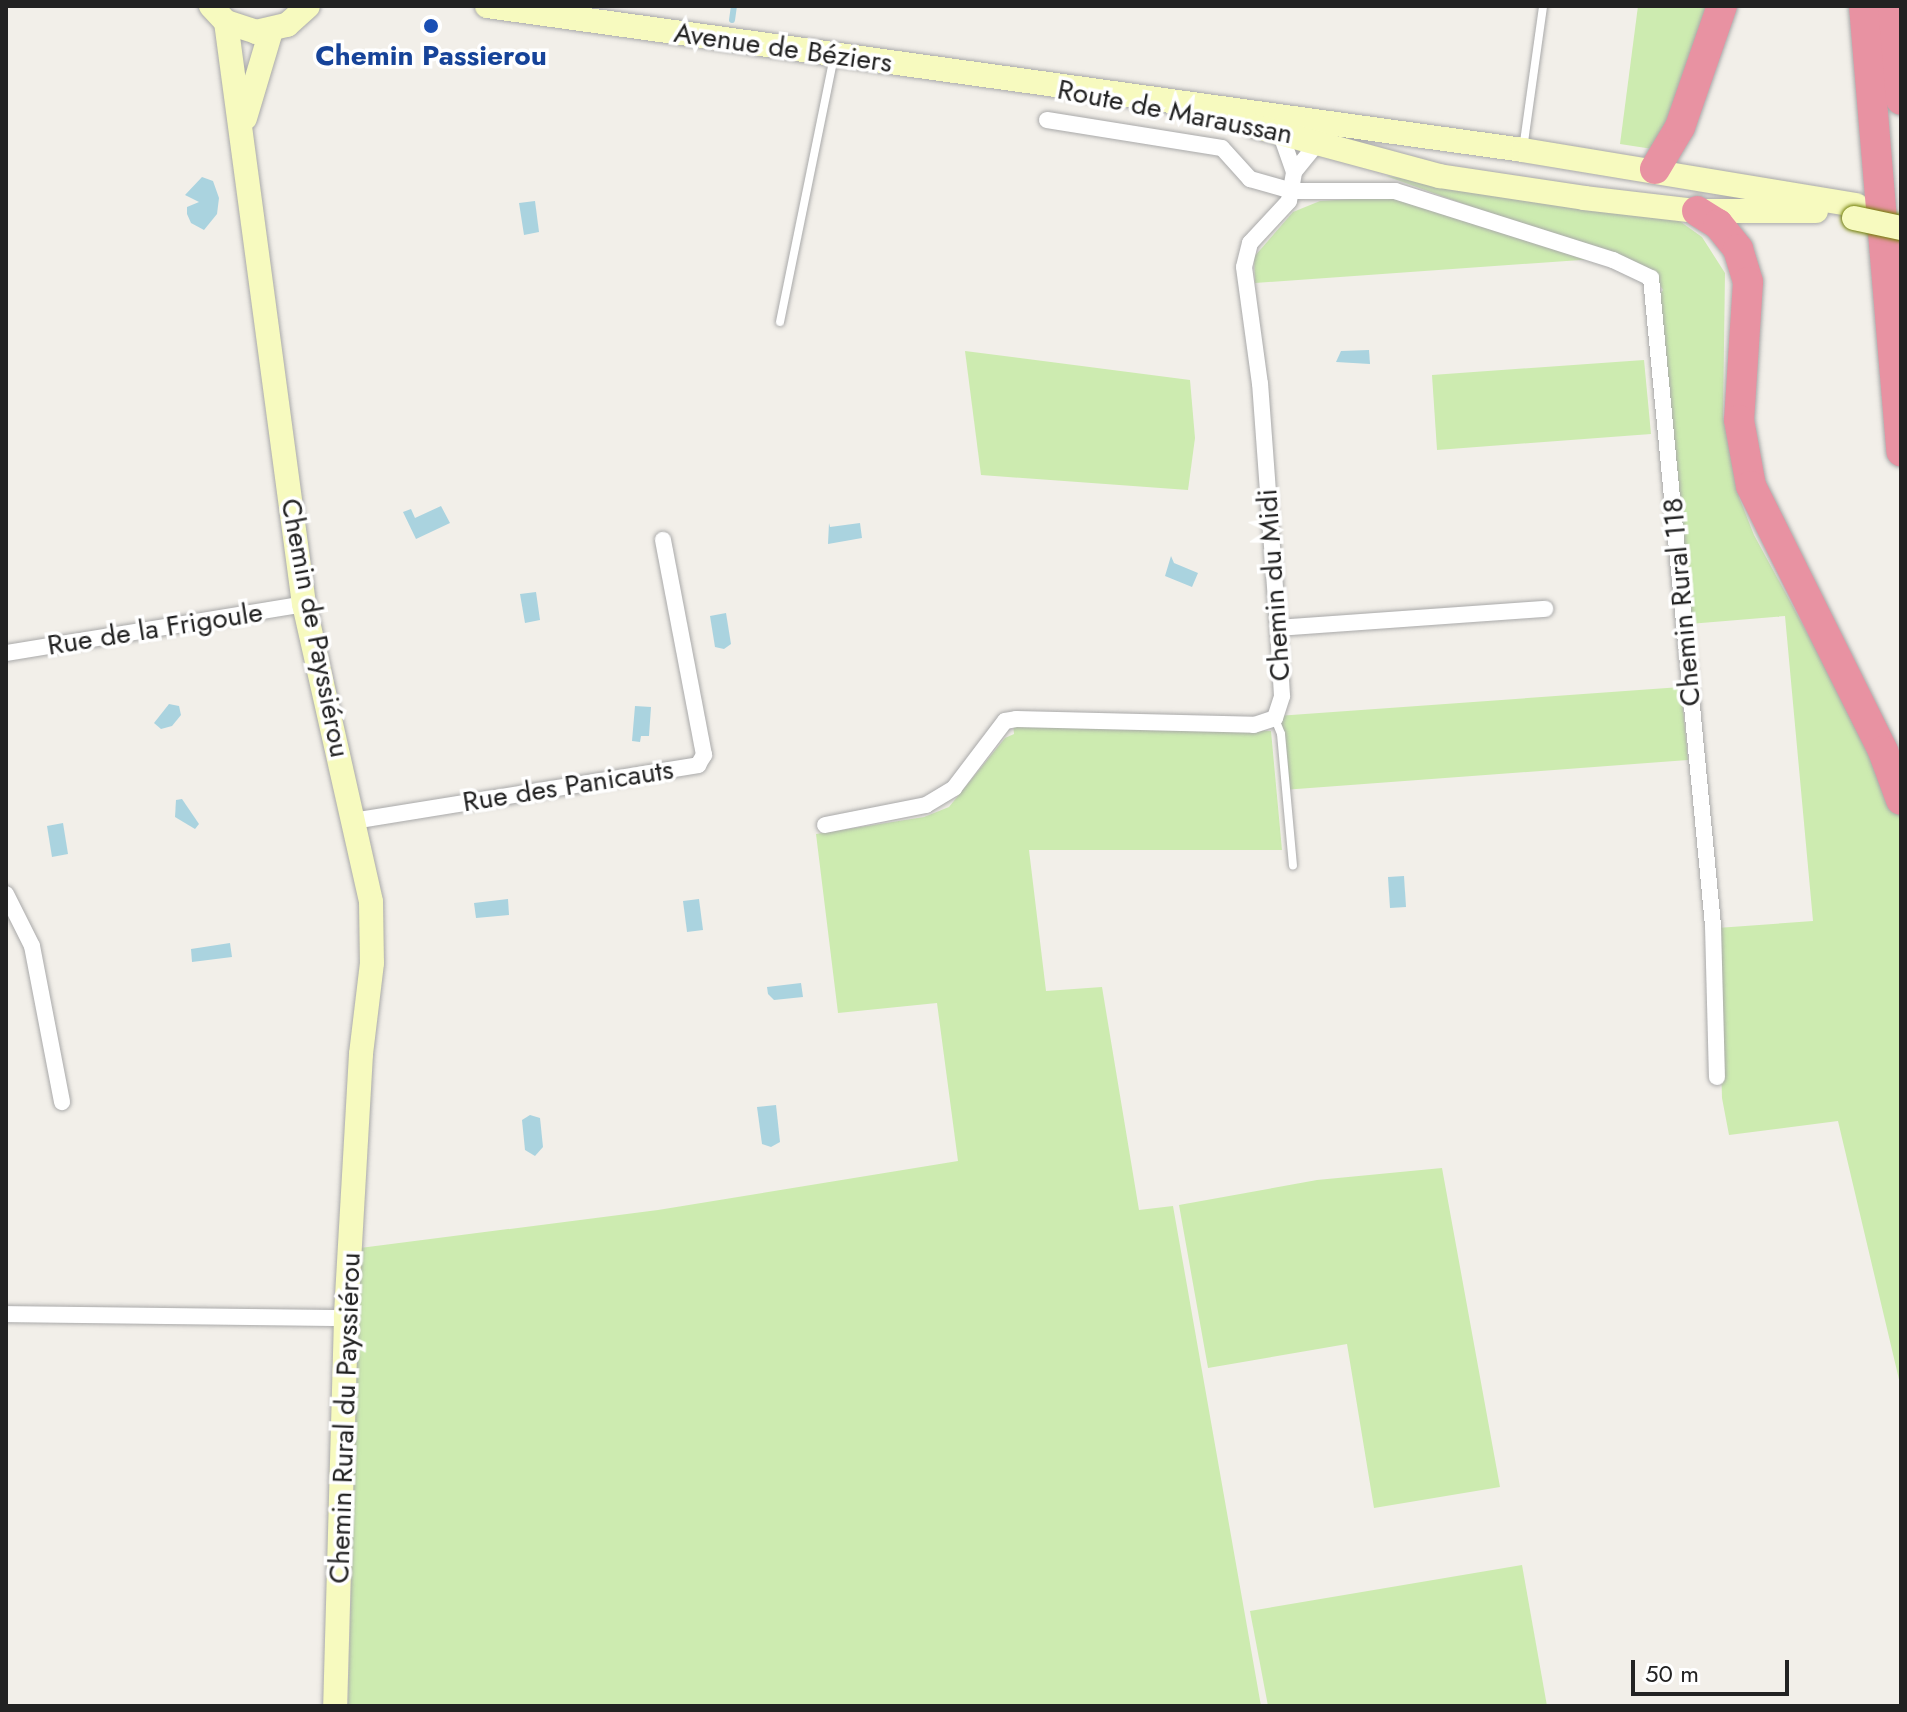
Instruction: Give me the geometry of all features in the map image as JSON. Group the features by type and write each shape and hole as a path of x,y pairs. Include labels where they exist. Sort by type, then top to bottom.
{"highway":[{"path":"1655,169 1680,127 1722,6"},
{"path":"1864,6 1901,451"},
{"path":"1893,6 1901,100"},
{"path":"1697,211 1718,224 1738,249 1748,282 1739,420 1751,486 1883,751 1901,800"}],"main road":[{"path":"219,14 240,30 271,31 287,25 308,6"},
{"name":"Avenue de Béziers","path":"487,6 551,10 1032,83"},
{"name":"Chemin de Payssiérou","path":"219,14 243,124 304,604 371,902 372,963 356,1130"},
{"name":"Chemin de Payssiérou","path":"243,124 271,31"},
{"name":"Route de Maraussan","path":"1032,83 1655,169 1855,211 1901,228"},
{"name":"Route de Maraussan","path":"1032,83 1280,132 1439,176 1697,211 1802,209 1901,214"},
{"name":"Chemin Rural du Payssiérou","path":"335,1706 346,1318 356,1130"}],"street":[{"path":"1047,120 1222,148 1250,179 1292,191"},
{"path":"1280,132 1294,172"},
{"path":"1294,172 1319,141"},
{"name":"Chemin du Midi","path":"825,825 926,805 954,788 1005,721 1254,725 1275,718 1282,696 1278,628 1260,384 1244,267 1250,243 1279,215 1292,191 1294,172"},
{"name":"Chemin Rural 118","path":"1292,191 1395,191 1613,260 1651,278 1713,926 1717,1077"},
{"name":"Rue des Panicauts","path":"353,821 698,765 704,755 663,540"},
{"name":"Rue de la Frigoule","path":"6,653 304,604"},
{"path":"1278,628 1545,609"},
{"path":"6,894 32,946 62,1102"},
{"path":"6,1314 346,1318"}],"lane":[{"path":"1523,150 1543,6"},
{"path":"780,322 834,55"},
{"path":"1275,718 1281,734 1293,865"}],"green space":[{"path":"1638,6 1714,6 1659,150 1620,144"},
{"path":"1386,176 1674,217 1702,237 1725,273 1723,417 1739,497 1754,535 1884,774 1901,820 1901,1388 1838,1121 1729,1135 1722,1098 1717,928 1813,921 1785,616 1689,624 1658,297 1663,290 1651,271"},
{"path":"1384,197 1467,217 1595,259 1255,283 1254,257 1293,212 1320,201"},
{"path":"965,351 1190,380 1195,438 1188,490 981,475"},
{"path":"1644,360 1651,434 1437,450 1432,375"},
{"path":"1681,687 1688,760 1283,790 1277,716"},
{"path":"1013,723 1271,731 1282,850 1029,850 1046,991 1102,987 1139,1210 1173,1206 1261,1706 348,1706 360,1248 658,1210 958,1161 937,1003 838,1013 816,834 924,817 949,807 1005,738 1014,734"},
{"path":"1442,1168 1500,1487 1374,1508 1347,1344 1208,1368 1179,1205 1317,1180"},
{"path":"1522,1565 1547,1706 1268,1706 1250,1611"}],"water":[{"path":"202,177 213,181 219,198 217,214 204,230 191,223 187,214 187,207 199,202 185,195"},
{"path":"535,201 539,232 524,235 519,203"},
{"path":"1369,350 1370,364 1336,362 1341,351"},
{"path":"441,506 450,523 416,539 403,512 411,509 415,518"},
{"path":"829,523 830,527 860,523 862,538 828,544"},
{"path":"1171,556 1174,563 1198,573 1192,587 1165,576"},
{"path":"536,592 540,620 525,623 520,594"},
{"path":"726,613 731,644 724,649 715,647 710,616"},
{"path":"169,704 179,706 181,715 172,726 161,729 154,723"},
{"path":"635,706 651,707 649,736 641,736 640,742 632,741"},
{"path":"182,799 199,824 195,829 175,817 176,800"},
{"path":"63,823 68,854 52,857 47,826"},
{"path":"1404,876 1406,907 1390,908 1388,877"},
{"path":"508,899 509,915 476,918 474,903"},
{"path":"699,899 703,930 687,932 683,901"},
{"path":"230,943 232,957 192,962 191,949"},
{"path":"801,983 803,997 774,1000 768,994 767,987"},
{"path":"776,1105 780,1142 771,1147 762,1144 757,1107"},
{"path":"530,1115 540,1118 543,1147 535,1156 525,1150 522,1120"}],"waterway":[{"path":"732,20 734,6"}],"place":[{"name":"Chemin Passierou","path":"431,26"}]}
